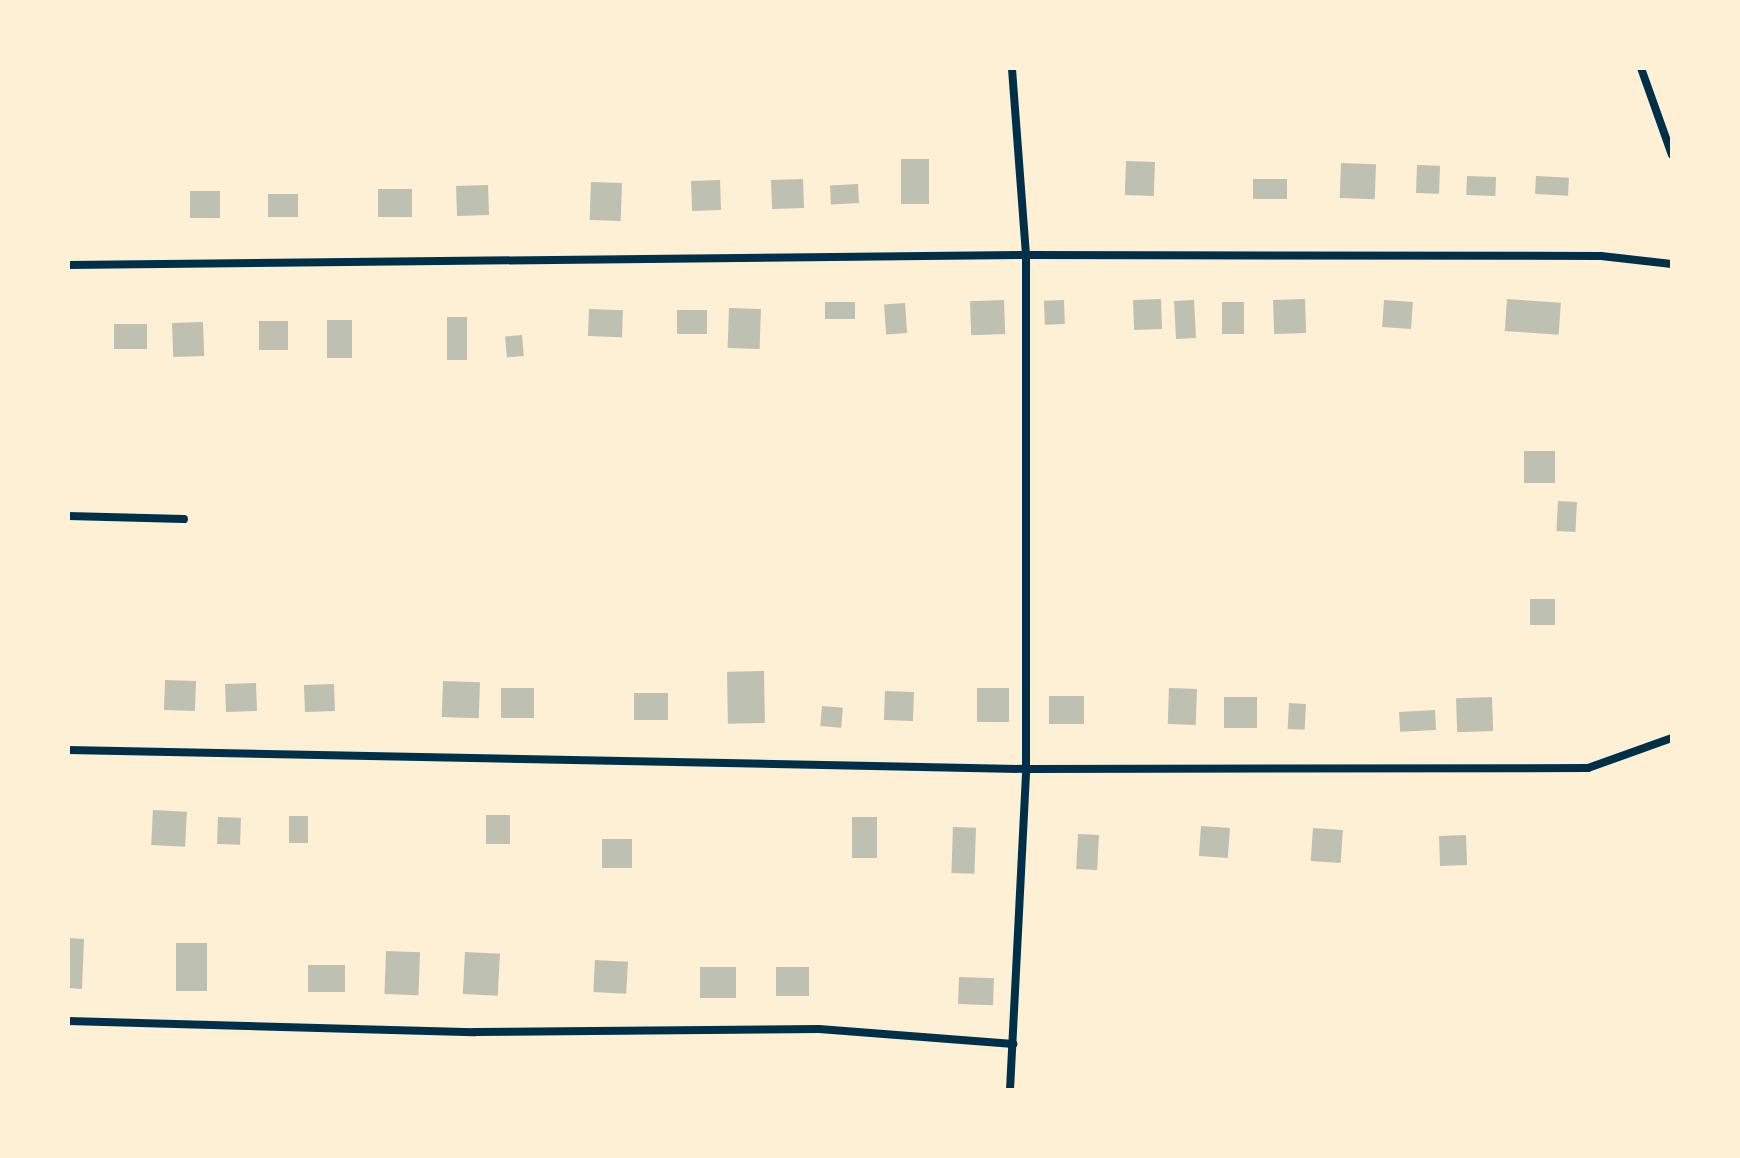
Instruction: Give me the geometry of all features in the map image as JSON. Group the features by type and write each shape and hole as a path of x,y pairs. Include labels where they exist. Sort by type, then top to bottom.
{"street":[{"path":"1010,1090 1026,769 1026,255 1012,68"},
{"path":"1641,68 1672,155"},
{"path":"68,265 1026,255 1601,256 1672,264"},
{"path":"68,516 184,519"},
{"path":"68,750 1026,769 1588,768 1672,738"},
{"path":"68,1021 474,1032 819,1029 1013,1044"}],"building":[{"path":"901,159 929,159 929,204 901,204"},
{"path":"1126,161 1155,162 1154,196 1125,195"},
{"path":"1341,163 1376,164 1375,199 1340,198"},
{"path":"1417,165 1440,166 1439,194 1416,193"},
{"path":"1467,176 1496,177 1495,196 1466,195"},
{"path":"1536,176 1569,178 1568,196 1535,194"},
{"path":"803,179 804,208 772,209 771,180"},
{"path":"1253,179 1287,179 1287,199 1253,199"},
{"path":"720,180 721,210 692,211 691,181"},
{"path":"591,182 622,183 621,221 590,220"},
{"path":"858,184 859,203 831,204 830,185"},
{"path":"488,185 489,215 457,216 456,186"},
{"path":"378,189 412,189 412,217 378,217"},
{"path":"190,191 220,191 220,218 190,218"},
{"path":"268,194 298,194 298,217 268,217"},
{"path":"1161,299 1162,329 1134,330 1133,300"},
{"path":"1305,299 1306,333 1274,334 1273,300"},
{"path":"1507,299 1561,303 1559,335 1505,331"},
{"path":"1004,300 1005,334 971,335 970,301"},
{"path":"1064,300 1065,324 1045,325 1044,301"},
{"path":"1194,300 1196,338 1176,339 1174,301"},
{"path":"1384,300 1413,302 1411,329 1382,327"},
{"path":"825,302 855,302 855,319 825,319"},
{"path":"1222,302 1244,302 1244,334 1222,334"},
{"path":"905,303 907,333 886,334 884,304"},
{"path":"729,308 761,309 760,349 728,348"},
{"path":"589,309 623,310 622,337 588,336"},
{"path":"677,310 707,310 707,334 677,334"},
{"path":"447,317 467,317 467,360 447,360"},
{"path":"327,320 352,320 352,358 327,358"},
{"path":"259,321 288,321 288,350 259,350"},
{"path":"203,322 204,356 173,357 172,323"},
{"path":"114,324 147,324 147,349 114,349"},
{"path":"522,335 524,356 507,357 505,336"},
{"path":"1524,451 1555,451 1555,483 1524,483"},
{"path":"1558,501 1577,502 1575,532 1556,531"},
{"path":"1530,599 1555,599 1555,625 1530,625"},
{"path":"764,671 765,723 728,724 727,672"},
{"path":"165,680 196,681 195,711 164,710"},
{"path":"443,681 480,682 479,718 442,717"},
{"path":"256,683 257,711 226,712 225,684"},
{"path":"334,684 335,711 305,712 304,685"},
{"path":"501,688 534,688 534,718 501,718"},
{"path":"977,688 1009,688 1009,722 977,722"},
{"path":"1169,688 1197,689 1196,725 1168,724"},
{"path":"885,691 914,692 913,721 884,720"},
{"path":"634,693 668,693 668,720 634,720"},
{"path":"1049,696 1084,696 1084,724 1049,724"},
{"path":"1224,697 1257,697 1257,728 1224,728"},
{"path":"1492,697 1493,731 1457,732 1456,698"},
{"path":"1289,703 1306,704 1305,730 1288,729"},
{"path":"822,706 843,708 841,728 820,726"},
{"path":"1435,710 1436,730 1400,732 1399,712"},
{"path":"153,810 187,812 185,847 151,845"},
{"path":"486,815 510,815 510,844 486,844"},
{"path":"289,816 308,816 308,843 289,843"},
{"path":"218,817 241,818 240,845 217,844"},
{"path":"852,817 877,817 877,858 852,858"},
{"path":"1201,826 1230,828 1228,858 1199,856"},
{"path":"953,827 976,828 974,874 951,873"},
{"path":"1313,828 1343,830 1341,863 1311,861"},
{"path":"1078,834 1099,835 1097,870 1076,869"},
{"path":"1466,835 1467,865 1440,866 1439,836"},
{"path":"602,839 632,839 632,868 602,868"},
{"path":"68,938 84,939 82,989 68,988"},
{"path":"176,943 207,943 207,991 176,991"},
{"path":"386,951 420,952 418,995 384,994"},
{"path":"465,952 500,954 498,996 463,994"},
{"path":"595,960 628,962 626,994 593,992"},
{"path":"308,965 345,965 345,992 308,992"},
{"path":"700,967 736,967 736,998 700,998"},
{"path":"776,967 809,967 809,996 776,996"},
{"path":"959,977 994,978 993,1005 958,1004"}]}
